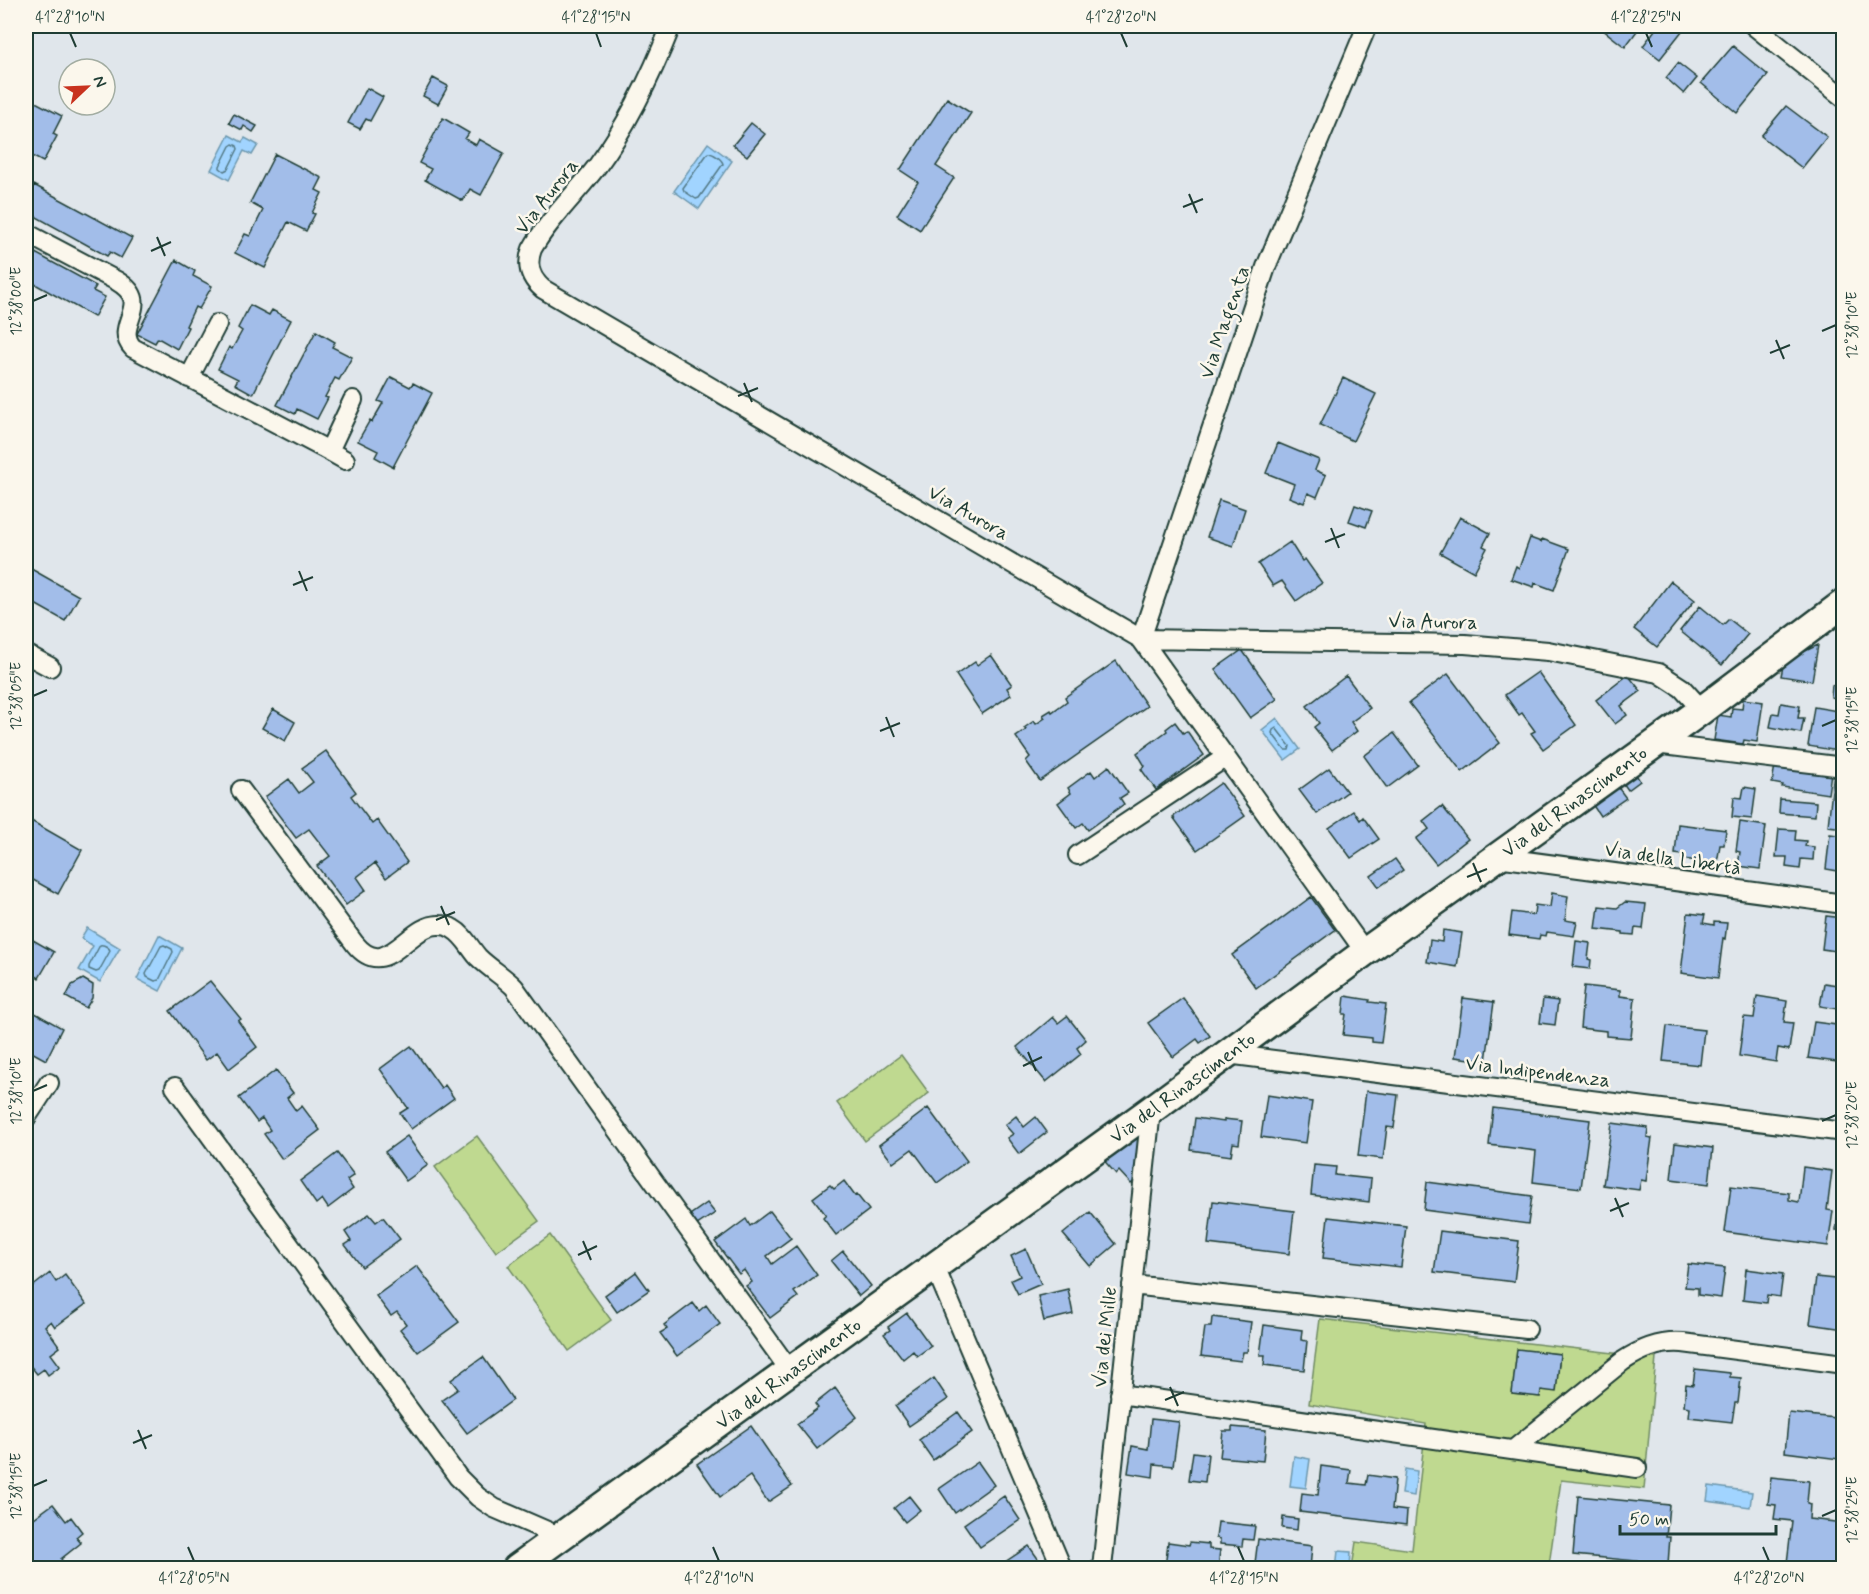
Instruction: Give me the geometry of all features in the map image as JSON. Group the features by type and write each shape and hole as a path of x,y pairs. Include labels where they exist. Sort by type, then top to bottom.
{"street":[{"name":"Via Aurora","path":"671,26 643,89 615,140 532,249 529,265 535,281 543,289 1141,639 1472,644 1548,651 1659,673 1682,688 1702,710"},
{"name":"Via Magenta","path":"1141,639 1266,267 1367,26"},
{"path":"1754,26 1844,98"},
{"path":"26,234 125,286 135,305 126,328 129,344 337,455 353,400"},
{"path":"189,378 217,324"},
{"name":"Via del Rinascimento","path":"517,1569 791,1372 1365,952 1702,710 1844,603"},
{"path":"1141,639 1365,952"},
{"path":"26,654 50,667"},
{"path":"1655,744 1844,767"},
{"path":"1078,855 1226,757"},
{"path":"241,790 362,952 374,957 386,956 428,927 446,926 458,933 478,956 514,987 791,1372"},
{"name":"Via della Libertà","path":"1497,857 1844,904"},
{"name":"Via Indipendenza","path":"1227,1054 1844,1132"},
{"path":"26,1118 49,1083"},
{"path":"175,1087 458,1477 478,1497 494,1508 561,1537"},
{"name":"Via dei Mille","path":"1102,1569 1151,1110"},
{"path":"935,1267 1062,1569"},
{"path":"1132,1285 1527,1329"},
{"path":"1513,1450 1623,1361 1660,1344 1683,1343 1844,1364"},
{"path":"1120,1394 1637,1468"}],"green space":[{"path":"901,1055 929,1093 865,1141 837,1103"},
{"path":"477,1136 539,1221 496,1252 435,1167"},
{"path":"550,1235 611,1320 569,1351 508,1266"},
{"path":"1320,1319 1656,1358 1644,1489 1561,1480 1549,1565 1574,1568 1352,1568 1356,1542 1412,1550 1426,1424 1309,1404","holes":["1517,1350 1560,1354 1556,1391 1541,1390 1540,1397 1512,1394"]}],"water":[{"path":"229,135 242,142 245,138 258,145 252,155 244,151 229,180 211,170"},
{"path":"708,143 732,161 699,209 674,191"},
{"path":"1277,718 1300,749 1285,760 1262,730"},
{"path":"87,928 120,948 100,982 79,970 93,946 81,938"},
{"path":"159,935 182,948 160,991 137,979"},
{"path":"1294,1456 1310,1459 1306,1488 1290,1486"},
{"path":"1405,1469 1417,1471 1414,1496 1402,1494"},
{"path":"1709,1486 1752,1492 1750,1507 1707,1501"},
{"path":"1338,1551 1351,1552 1350,1568 1336,1568"}],"building":[{"path":"1604,26 1630,26 1637,31 1625,47 1602,29"},
{"path":"1649,26 1686,26 1660,59 1643,46 1655,30"},
{"path":"1733,46 1768,75 1737,113 1701,83"},
{"path":"1678,63 1697,78 1684,94 1666,78"},
{"path":"433,78 448,86 438,104 423,96"},
{"path":"367,88 383,97 370,121 366,119 360,129 348,123"},
{"path":"26,97 57,113 57,117 62,117 53,134 57,136 43,162 26,153"},
{"path":"947,98 971,113 936,166 954,178 920,230 897,215 918,182 900,170"},
{"path":"1786,106 1827,137 1802,168 1761,136"},
{"path":"234,114 257,126 253,132 244,126 242,130 229,123"},
{"path":"443,118 469,133 465,139 476,145 479,139 504,153 481,195 470,189 463,201 425,180 431,169 419,163"},
{"path":"751,123 765,134 747,156 733,145"},
{"path":"275,154 322,178 316,190 322,193 306,231 288,222 265,268 235,253 245,234 250,236 263,210 250,203"},
{"path":"34,185 132,238 121,258 110,252 107,256 33,215 35,211 26,205 26,201"},
{"path":"26,248 96,286 93,291 105,297 94,317 26,279"},
{"path":"176,260 195,271 193,276 212,286 199,309 195,307 177,349 158,338 155,343 137,334"},
{"path":"250,305 269,315 272,310 291,320 253,394 235,384 238,379 218,369 229,347 232,349 242,331 238,328"},
{"path":"316,331 335,342 332,347 352,357 339,380 335,378 317,419 297,409 295,414 277,405"},
{"path":"391,377 410,387 413,383 432,393 393,467 375,457 378,451 358,441 383,403 378,401"},
{"path":"1343,378 1376,394 1353,441 1320,425"},
{"path":"1278,443 1319,460 1315,470 1326,475 1317,497 1308,493 1304,503 1289,497 1294,484 1266,473"},
{"path":"1219,500 1245,509 1233,546 1207,537"},
{"path":"1355,505 1372,511 1366,527 1349,521"},
{"path":"1460,517 1490,533 1483,546 1487,548 1474,572 1440,553"},
{"path":"1530,538 1541,542 1542,539 1569,549 1554,590 1535,583 1534,587 1511,579 1516,566 1519,568"},
{"path":"1290,542 1302,561 1305,559 1322,583 1296,601 1282,581 1273,586 1258,564"},
{"path":"26,566 79,596 65,621 26,599"},
{"path":"1671,581 1695,600 1657,647 1634,629"},
{"path":"1700,606 1723,625 1729,619 1748,634 1722,665 1680,631"},
{"path":"1818,645 1812,681 1781,676 1784,661"},
{"path":"1242,650 1277,699 1250,718 1215,669"},
{"path":"991,655 1012,685 1007,688 1011,695 982,714 956,675 975,662 977,665"},
{"path":"1116,661 1147,706 1040,781 1026,761 1030,757 1016,737 1034,721 1036,724 1045,718 1043,715 1051,710 1052,712 1067,701 1065,697"},
{"path":"1538,672 1576,725 1543,749 1531,733 1535,731 1522,713 1519,715 1505,695"},
{"path":"1448,674 1500,743 1462,772 1409,703"},
{"path":"1628,675 1641,691 1621,706 1627,715 1615,724 1596,700"},
{"path":"1346,676 1370,708 1351,722 1357,731 1332,750 1314,727 1319,723 1307,706"},
{"path":"1832,685 1844,687 1844,700 1831,697"},
{"path":"1743,699 1763,702 1757,742 1744,740 1743,744 1714,740 1718,715 1731,717 1732,708 1742,709"},
{"path":"1781,703 1800,706 1798,718 1804,718 1801,733 1770,727 1773,713 1779,714"},
{"path":"1814,707 1844,712 1838,751 1808,746"},
{"path":"273,709 295,722 285,741 262,728"},
{"path":"1175,722 1183,733 1187,731 1204,755 1156,790 1141,769 1145,766 1137,753 1167,731 1166,729"},
{"path":"1394,733 1418,765 1387,788 1364,756"},
{"path":"326,751 356,792 351,796 372,824 377,820 407,862 386,878 375,863 357,877 366,890 346,905 317,866 330,856 309,829 296,838 265,797 289,779 299,793 313,782 302,768"},
{"path":"1775,765 1831,773 1828,794 1782,787 1783,785 1772,783"},
{"path":"1109,766 1128,793 1120,798 1124,804 1088,830 1083,823 1076,828 1058,803 1071,793 1068,788 1091,771 1095,777"},
{"path":"1329,768 1347,792 1317,814 1299,790"},
{"path":"1634,771 1640,781 1628,790 1621,780"},
{"path":"1834,771 1844,772 1844,828 1828,826"},
{"path":"1221,783 1245,816 1197,850 1173,817"},
{"path":"1617,786 1626,798 1600,816 1592,804"},
{"path":"1744,787 1756,789 1752,819 1732,817 1734,797 1742,798"},
{"path":"1780,799 1816,802 1815,816 1779,813"},
{"path":"1442,806 1468,839 1436,864 1416,839 1429,829 1423,821"},
{"path":"1354,811 1360,820 1363,817 1379,839 1351,858 1329,828"},
{"path":"26,818 82,850 58,894 26,876 28,844 26,843"},
{"path":"1740,822 1766,826 1760,869 1738,866 1740,852 1736,851"},
{"path":"1678,824 1726,830 1724,845 1720,845 1717,863 1682,859 1683,855 1675,854"},
{"path":"1779,829 1796,830 1795,840 1806,841 1805,846 1814,847 1813,860 1801,859 1800,869 1786,867 1787,857 1776,857"},
{"path":"1830,834 1844,836 1844,872 1826,869"},
{"path":"1395,859 1403,870 1379,887 1371,876"},
{"path":"1552,893 1568,896 1565,920 1577,922 1574,936 1547,932 1546,936 1540,935 1539,939 1509,935 1512,912 1534,915 1535,905 1550,907"},
{"path":"1311,897 1335,930 1256,988 1232,955"},
{"path":"1625,902 1646,904 1643,929 1635,928 1634,935 1596,929 1599,906 1617,908"},
{"path":"1688,913 1705,915 1703,923 1714,925 1714,922 1727,923 1718,978 1681,973"},
{"path":"1826,916 1844,918 1843,952 1822,949"},
{"path":"1443,930 1462,933 1457,967 1427,962 1430,940 1442,942"},
{"path":"26,936 54,952 39,978 26,970"},
{"path":"1576,941 1590,943 1588,959 1591,960 1590,969 1573,967"},
{"path":"83,979 93,985 92,998 86,1008 66,997 72,985"},
{"path":"210,981 241,1019 238,1021 257,1047 229,1069 217,1052 206,1060 170,1011"},
{"path":"1824,983 1844,986 1844,1010 1820,1006"},
{"path":"1584,986 1620,990 1620,996 1635,998 1631,1038 1606,1036 1606,1031 1580,1028"},
{"path":"1345,996 1386,1004 1381,1043 1372,1042 1372,1038 1343,1035 1346,1014 1343,1014"},
{"path":"1757,996 1787,1001 1784,1022 1793,1023 1789,1050 1778,1048 1776,1062 1739,1056 1744,1017 1754,1018"},
{"path":"1183,998 1210,1036 1200,1043 1197,1039 1173,1057 1148,1023"},
{"path":"1463,998 1494,1002 1486,1061 1455,1057"},
{"path":"1543,999 1558,1001 1555,1025 1540,1023"},
{"path":"26,1008 62,1028 46,1060 26,1049"},
{"path":"1067,1016 1086,1040 1077,1048 1081,1054 1046,1082 1017,1047 1053,1017 1058,1023"},
{"path":"1814,1022 1844,1026 1844,1063 1808,1058"},
{"path":"1667,1026 1704,1030 1700,1065 1663,1061"},
{"path":"411,1046 441,1088 445,1085 454,1098 411,1129 400,1113 408,1108 380,1069"},
{"path":"276,1070 293,1093 287,1098 296,1111 302,1106 320,1130 282,1159 264,1134 270,1130 262,1118 257,1122 239,1098"},
{"path":"1366,1091 1398,1095 1394,1128 1387,1127 1383,1159 1358,1156"},
{"path":"1267,1095 1312,1102 1306,1143 1261,1137"},
{"path":"928,1108 967,1161 937,1183 912,1149 893,1163 879,1145"},
{"path":"1493,1108 1590,1120 1581,1188 1533,1182 1536,1151 1489,1145"},
{"path":"1016,1116 1024,1127 1036,1117 1047,1132 1019,1154 1007,1138 1013,1134 1005,1125"},
{"path":"1195,1118 1224,1122 1224,1119 1242,1121 1239,1144 1233,1143 1231,1156 1191,1150"},
{"path":"1612,1123 1648,1128 1647,1137 1652,1138 1646,1181 1641,1180 1639,1190 1603,1185"},
{"path":"1133,1134 1145,1147 1144,1172 1131,1184 1119,1171 1116,1174 1099,1155"},
{"path":"407,1136 428,1165 406,1181 385,1152"},
{"path":"1675,1143 1713,1148 1709,1184 1671,1179"},
{"path":"337,1153 354,1175 347,1180 353,1189 328,1208 322,1199 316,1204 300,1181"},
{"path":"1314,1165 1336,1167 1335,1175 1371,1179 1369,1202 1311,1195"},
{"path":"1803,1167 1832,1171 1827,1210 1833,1211 1828,1246 1725,1232 1731,1186 1789,1193 1789,1200 1799,1202"},
{"path":"844,1181 869,1210 836,1235 823,1218 826,1215 813,1198 830,1185 834,1189"},
{"path":"1427,1182 1532,1196 1528,1224 1424,1210"},
{"path":"1840,1197 1844,1198 1844,1231 1836,1230"},
{"path":"1213,1201 1294,1211 1289,1254 1208,1244"},
{"path":"707,1203 715,1213 697,1225 690,1215"},
{"path":"770,1211 791,1238 767,1256 772,1264 796,1246 817,1275 794,1292 798,1297 770,1318 746,1286 752,1282 744,1270 739,1274 715,1242 746,1219 750,1226"},
{"path":"1090,1212 1116,1244 1090,1266 1063,1234"},
{"path":"369,1214 376,1222 383,1217 400,1239 362,1267 345,1245 351,1241 345,1232"},
{"path":"1328,1217 1406,1226 1401,1267 1323,1258"},
{"path":"1440,1231 1519,1241 1514,1282 1434,1272"},
{"path":"1026,1249 1041,1284 1018,1294 1011,1280 1020,1276 1011,1256"},
{"path":"843,1251 871,1286 859,1296 831,1261"},
{"path":"1688,1264 1725,1268 1721,1298 1698,1295 1698,1288 1685,1287"},
{"path":"417,1266 459,1322 418,1352 400,1329 406,1324 397,1312 391,1316 376,1296"},
{"path":"1746,1269 1783,1274 1780,1297 1767,1295 1766,1303 1743,1300"},
{"path":"636,1272 649,1290 617,1312 605,1295"},
{"path":"50,1273 56,1282 65,1275 86,1304 55,1327 51,1321 45,1326 60,1347 51,1354 60,1366 48,1375 44,1369 37,1374 28,1363 26,1365 26,1279 32,1287"},
{"path":"1816,1277 1844,1280 1844,1329 1810,1324"},
{"path":"1068,1289 1073,1314 1044,1321 1038,1296"},
{"path":"693,1303 699,1311 706,1305 720,1324 677,1356 660,1333 667,1329 664,1325"},
{"path":"907,1313 931,1346 917,1356 913,1351 903,1359 884,1334 890,1330 888,1327"},
{"path":"1212,1317 1251,1322 1247,1352 1243,1352 1241,1361 1201,1356 1205,1327 1211,1327"},
{"path":"1264,1325 1302,1330 1301,1340 1307,1341 1304,1370 1264,1365 1265,1355 1260,1355"},
{"path":"1517,1349 1560,1354 1556,1392 1541,1390 1540,1397 1512,1394"},
{"path":"483,1357 513,1400 467,1433 442,1400 458,1389 451,1380"},
{"path":"1695,1369 1730,1373 1730,1377 1741,1378 1738,1403 1735,1403 1732,1422 1689,1417 1690,1407 1684,1406 1686,1384 1693,1385"},
{"path":"934,1378 948,1399 909,1426 895,1406"},
{"path":"835,1388 857,1417 817,1449 797,1424 818,1408 815,1404"},
{"path":"958,1412 972,1432 933,1460 919,1440"},
{"path":"1789,1413 1844,1419 1839,1459 1785,1452"},
{"path":"1151,1419 1179,1422 1173,1466 1154,1464 1153,1477 1128,1473 1132,1446 1148,1449"},
{"path":"751,1426 792,1486 768,1502 750,1476 720,1497 697,1464"},
{"path":"1232,1427 1266,1430 1263,1461 1220,1457 1223,1431 1232,1431"},
{"path":"1193,1452 1208,1454 1205,1482 1189,1480"},
{"path":"978,1462 994,1485 955,1513 939,1489"},
{"path":"1321,1466 1351,1470 1349,1483 1366,1485 1368,1475 1395,1479 1392,1509 1407,1511 1406,1525 1300,1512 1302,1493 1318,1495"},
{"path":"1771,1477 1809,1481 1807,1503 1810,1504 1809,1519 1844,1523 1844,1568 1787,1563 1792,1521 1774,1519 1776,1505 1768,1504"},
{"path":"909,1496 920,1510 905,1522 894,1508"},
{"path":"1004,1496 1020,1520 980,1547 964,1524"},
{"path":"1578,1496 1669,1505 1666,1537 1670,1537 1668,1564 1573,1555"},
{"path":"53,1504 66,1521 71,1517 82,1532 76,1537 81,1543 61,1559 65,1565 60,1568 32,1568 28,1563 26,1565 26,1524"},
{"path":"1283,1517 1298,1519 1297,1530 1282,1528"},
{"path":"1218,1522 1255,1526 1253,1540 1243,1539 1242,1546 1220,1544 1220,1539 1216,1538"},
{"path":"1258,1539 1312,1546 1310,1568 1269,1568 1269,1565 1255,1563"},
{"path":"1168,1542 1189,1545 1190,1542 1209,1544 1209,1549 1220,1550 1218,1568 1165,1568"},
{"path":"1029,1546 1039,1560 1034,1563 1038,1568 996,1568"}]}
